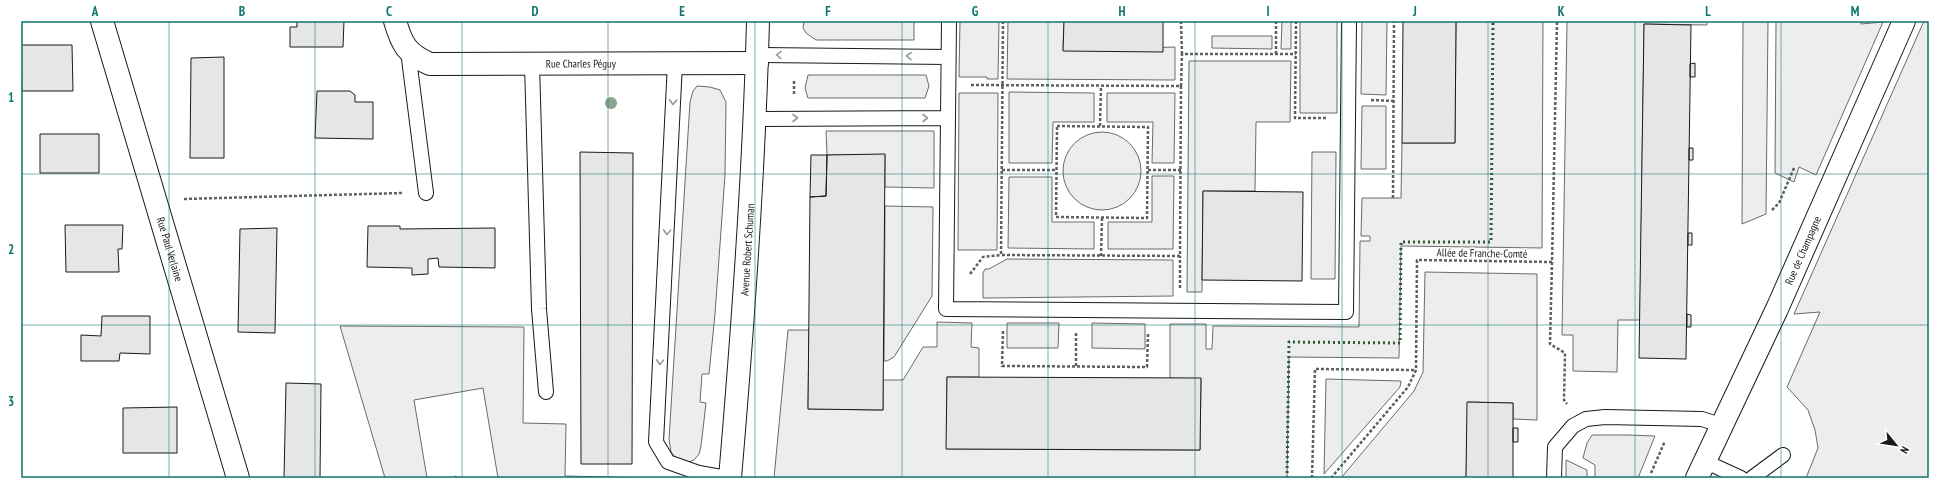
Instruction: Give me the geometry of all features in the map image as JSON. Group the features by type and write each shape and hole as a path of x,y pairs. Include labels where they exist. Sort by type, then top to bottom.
{"street":[{"name":"Rue Paul Verlaine","path":"102,21 238,478"},
{"path":"395,21 408,51"},
{"name":"Avenue Robert Schuman","path":"728,478 745,295 756,119 758,21"},
{"name":"Rue de Champagne","path":"1702,470 1796,267 1904,21"},
{"name":"Rue Charles Péguy","path":"408,51 419,59 430,64 675,63 757,59"}],"lane":[{"path":"949,21 946,309 1346,312 1349,21"},
{"path":"408,51 426,193"},
{"path":"757,59 948,57"},
{"path":"675,63 656,442 668,462 699,472 728,478"},
{"path":"532,64 539,309 546,392"},
{"path":"756,119 948,118"},
{"path":"1554,478 1555,447 1573,426 1586,419 1605,417 1702,419 1723,426"},
{"path":"1752,478 1783,455"},
{"path":"1702,470 1741,478"}],"path":[{"path":"1001,255 1003,21"},
{"path":"1180,311 1182,86 1181,21"},
{"path":"1276,21 1276,54"},
{"path":"1296,21 1295,118 1348,118"},
{"path":"1393,198 1394,21"},
{"path":"1557,21 1550,344 1565,353 1564,400 1569,407"},
{"path":"1182,54 1296,54"},
{"path":"794,75 794,94"},
{"path":"948,85 1182,86"},
{"path":"1100,126 1101,86"},
{"path":"1057,126 1100,126 1148,127 1147,218 1056,217 1057,126"},
{"path":"1772,210 1779,203 1794,168"},
{"path":"1002,170 1057,170"},
{"path":"1148,170 1181,170"},
{"path":"181,200 408,193"},
{"path":"1101,256 1102,218"},
{"path":"946,280 966,280 983,257 1001,255 1180,256"},
{"name":"Allée de Franche-Comté","path":"1331,478 1408,387 1416,370 1418,260 1552,262"},
{"path":"1003,309 1002,366 1148,366 1148,310"},
{"path":"1076,366 1077,310"},
{"path":"1312,478 1315,369 1416,370"},
{"path":"1651,473 1668,434"}],"shaded area":[{"path":"804,21 914,21 914,40 816,40 806,33 803,28"},
{"path":"960,21 999,21 998,79 987,79 987,77 959,77"},
{"path":"1008,21 1064,21 1063,50 1175,47 1175,80 1007,79"},
{"path":"1282,21 1291,21 1291,49 1281,49"},
{"path":"1300,21 1337,21 1337,113 1300,113"},
{"path":"1362,21 1387,21 1386,95 1361,94"},
{"path":"1456,21 1543,21 1542,248 1401,246 1399,358 1289,357 1287,478 774,478 788,330 809,330 808,409 883,410 883,380 903,380 923,347 937,347 937,322 972,323 971,347 979,348 979,377 947,377 947,449 1200,450 1201,379 1170,378 1170,324 1206,324 1206,349 1212,349 1213,326 1359,327 1360,241 1370,241 1370,236 1361,236 1362,198 1401,198 1402,143 1455,143"},
{"path":"1567,21 1707,21 1707,25 1644,24 1640,320 1618,320 1617,372 1573,371 1573,335 1562,335"},
{"path":"1743,21 1768,21 1766,214 1742,224"},
{"path":"1776,21 1862,21 1861,24 1883,22 1816,175 1799,167 1794,182 1775,173"},
{"path":"1924,21 1929,21 1929,478 1806,478 1818,448 1815,430 1808,410 1787,387 1820,312 1794,314"},
{"path":"1212,36 1272,36 1272,49 1212,48"},
{"path":"1189,61 1291,61 1290,122 1256,122 1255,191 1203,191 1202,292 1187,292"},
{"path":"808,75 926,75 929,86 925,98 808,98 805,88"},
{"path":"697,86 710,87 720,90 726,102 725,175 709,374 702,374 700,402 706,403 701,446 699,454 694,460 689,462 675,457 671,452 669,439 690,102 693,91"},
{"path":"1009,92 1094,93 1094,122 1053,122 1052,163 1009,163"},
{"path":"959,93 998,93 997,250 958,250"},
{"path":"1107,93 1175,93 1174,163 1152,163 1153,122 1107,122"},
{"path":"1362,106 1386,106 1386,169 1361,169"},
{"path":"826,131 934,131 934,188 885,187 885,155 827,155"},
{"path":"1102,132 1117,135 1130,143 1138,156 1141,171 1138,186 1130,199 1117,207 1102,210 1087,207 1074,199 1066,186 1063,171 1066,156 1074,143 1087,135"},
{"path":"1312,152 1336,152 1335,279 1311,279"},
{"path":"1152,176 1174,176 1173,249 1108,249 1108,222 1152,222"},
{"path":"1009,177 1052,177 1052,222 1094,222 1094,249 1008,248"},
{"path":"885,206 933,207 932,296 894,357 887,361 884,361"},
{"path":"1007,259 1173,260 1173,296 983,298 983,273 985,269 989,269"},
{"path":"1425,272 1537,274 1537,420 1513,419 1513,403 1468,402 1466,478 1341,478 1414,391 1423,372"},
{"path":"1007,323 1059,323 1058,348 1007,348"},
{"path":"1092,323 1145,324 1145,349 1092,348"},
{"path":"340,326 524,327 523,423 566,424 565,476 651,478 498,478 483,388 414,400 427,478 385,478"},
{"path":"1326,379 1401,381 1400,387 1324,474"},
{"path":"1592,435 1655,436 1638,478 1595,478 1595,465 1583,458 1587,443"},
{"path":"1566,460 1587,470 1587,478 1566,478"}],"building":[{"path":"297,21 344,21 343,47 290,47 290,27 297,27"},
{"path":"1064,21 1163,21 1163,52 1063,51"},
{"path":"1403,21 1456,21 1455,143 1402,143"},
{"path":"1644,24 1691,25 1686,359 1639,358"},
{"path":"21,45 72,45 73,91 22,91"},
{"path":"224,57 224,158 190,158 191,58"},
{"path":"1695,63 1695,77 1690,77 1690,64"},
{"path":"317,91 350,91 355,95 355,102 373,102 373,139 315,138"},
{"path":"40,134 99,134 99,173 40,173"},
{"path":"1689,148 1693,148 1693,160 1689,160"},
{"path":"580,152 633,153 632,464 581,464"},
{"path":"885,154 883,410 808,409 810,197 826,196 827,155"},
{"path":"811,155 827,155 826,196 810,197"},
{"path":"1203,191 1303,192 1302,281 1202,280"},
{"path":"65,225 123,225 122,249 118,249 119,272 66,272"},
{"path":"368,226 400,226 400,229 495,228 495,268 439,267 438,258 428,259 428,274 412,275 412,268 367,267"},
{"path":"277,228 275,333 238,332 240,229"},
{"path":"1688,233 1692,233 1692,245 1688,245"},
{"path":"1687,314 1691,315 1691,327 1687,327"},
{"path":"102,316 150,316 150,354 120,353 119,361 81,361 81,335 101,336"},
{"path":"947,377 1201,378 1200,450 946,449"},
{"path":"286,383 321,384 320,478 284,478"},
{"path":"1467,402 1513,403 1513,478 1466,478"},
{"path":"177,407 177,453 123,453 123,408"},
{"path":"1513,428 1518,428 1518,442 1513,442"}],"hedge":[{"path":"1287,478 1289,342 1400,343 1401,242 1491,242 1493,21"}]}
